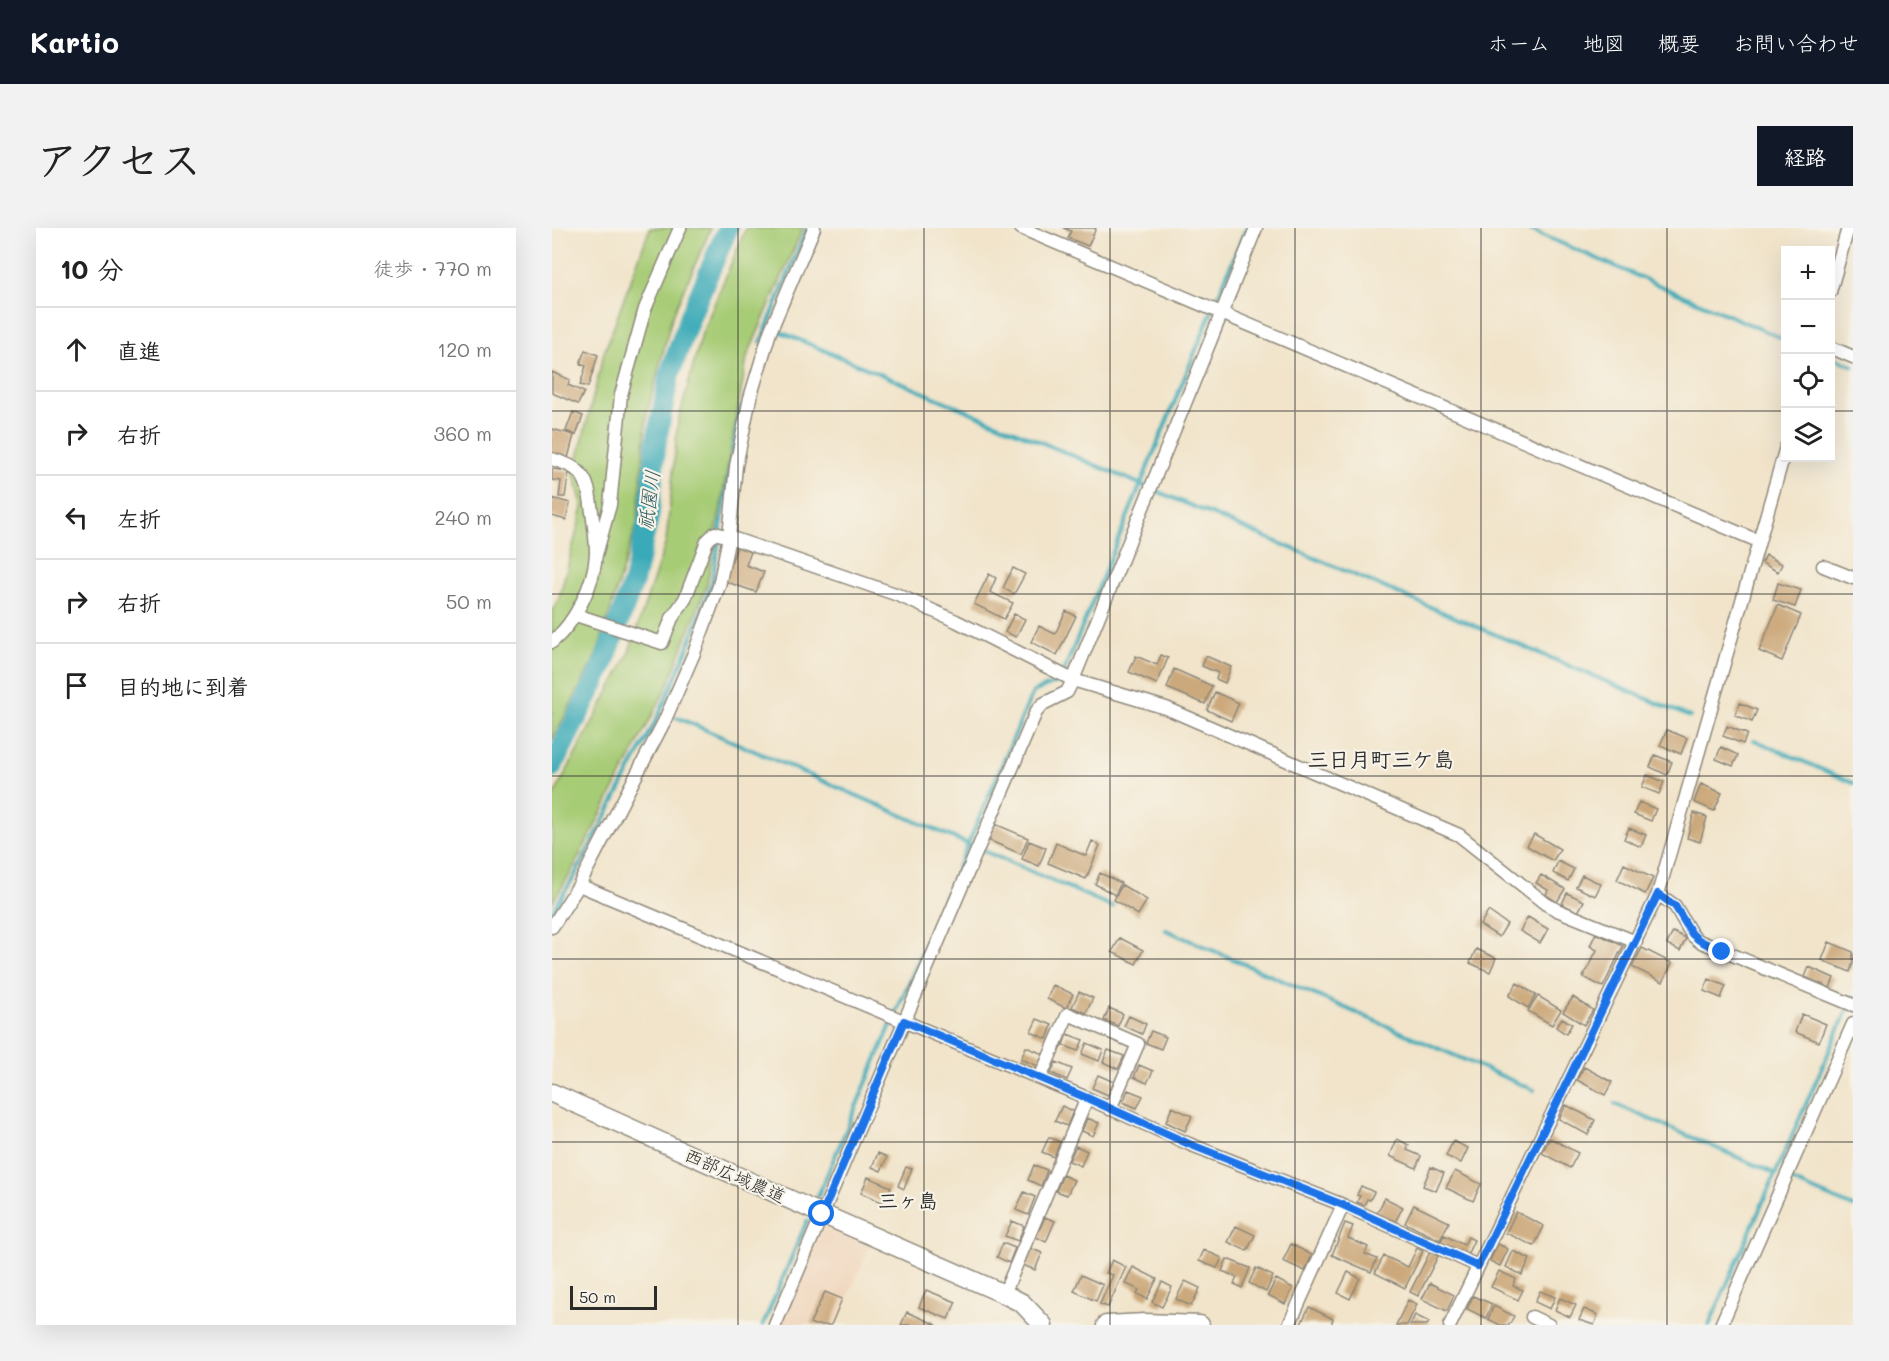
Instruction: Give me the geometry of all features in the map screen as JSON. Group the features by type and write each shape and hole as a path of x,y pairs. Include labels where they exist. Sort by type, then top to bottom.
{"street":[{"path":"596,555 610,505 621,395 645,309 680,228"},
{"path":"552,927 579,885 664,722 694,653 719,586 729,537 736,466 750,398 770,332 814,228"},
{"path":"1021,228 1758,541"},
{"path":"775,1325 1036,712 1043,704 1067,692 1073,680 1256,228"},
{"path":"1835,274 1848,228"},
{"path":"1835,349 1853,357"},
{"path":"552,459 574,468 583,477 589,490 596,540 594,571 576,615 561,635 552,642"},
{"path":"1450,1325 1658,894 1781,461"},
{"path":"576,615 662,643 672,618 685,599 707,541 715,533 729,537 898,595 956,621 1073,680 1166,708 1459,835 1546,904 1636,942"},
{"path":"1823,566 1853,578"},
{"path":"579,885 1040,1078 1189,1144 1343,1205 1478,1266"},
{"path":"1658,894 1675,906 1692,934 1699,940 1849,1003"},
{"path":"1040,1078 1068,1014 1088,1022 1138,1044 1110,1108"},
{"path":"1721,1325 1853,1024"},
{"name":"西部広域農道","path":"552,1093 1004,1294 1022,1303 1043,1325"},
{"path":"1004,1294 1087,1098"},
{"path":"1289,1325 1343,1205"},
{"path":"1532,1317 1549,1325"},
{"path":"1106,1325 1145,1323 1200,1325"}],"shaded area":[{"path":"824,1226 870,1246 835,1325 780,1325"}],"green space":[{"path":"650,228 711,228 672,317 647,414 637,523 597,653 552,741 552,612 559,598 583,508 574,474 604,353"},
{"path":"746,228 803,228 747,357 707,585 667,687 569,876 552,903 552,799 628,655 666,542 678,422 702,333"}],"building":[{"path":"1063,228 1096,228 1088,246 1068,238 1071,231"},
{"path":"585,350 598,355 588,387 580,385 586,366 580,364"},
{"path":"552,372 570,380 568,385 584,392 578,404 552,393"},
{"path":"573,412 583,416 576,435 566,431"},
{"path":"552,429 574,435 568,458 552,454"},
{"path":"552,469 569,471 565,497 559,497 561,481 552,480"},
{"path":"552,498 570,503 566,520 552,516"},
{"path":"737,547 751,552 746,565 764,572 756,592 724,581"},
{"path":"1766,555 1782,564 1778,572 1762,563"},
{"path":"1013,568 1025,574 1014,594 1003,588"},
{"path":"989,574 996,578 990,592 1013,603 1004,619 974,604"},
{"path":"1778,583 1801,590 1795,607 1773,600"},
{"path":"1778,605 1801,615 1782,661 1759,651"},
{"path":"1066,611 1076,616 1057,655 1031,642 1039,626 1055,634"},
{"path":"1014,614 1025,619 1016,637 1005,632"},
{"path":"1161,655 1168,658 1157,684 1129,672 1136,656 1157,665"},
{"path":"1206,656 1231,667 1225,683 1216,679 1218,673 1202,666"},
{"path":"1174,669 1212,686 1205,704 1167,688"},
{"path":"1215,692 1239,703 1231,721 1207,710"},
{"path":"1740,703 1757,710 1752,722 1735,715"},
{"path":"1727,726 1747,734 1743,744 1723,736"},
{"path":"1667,730 1687,738 1681,754 1660,745"},
{"path":"1721,747 1738,755 1733,766 1716,759"},
{"path":"1655,755 1672,762 1667,775 1650,767"},
{"path":"1647,775 1664,782 1659,794 1642,787"},
{"path":"1701,784 1722,793 1714,811 1694,802"},
{"path":"1639,802 1656,809 1651,821 1634,814"},
{"path":"1694,813 1707,817 1700,842 1687,838"},
{"path":"995,824 1028,838 1021,854 988,840"},
{"path":"1629,828 1646,835 1641,847 1624,839"},
{"path":"1534,834 1560,849 1553,861 1527,846"},
{"path":"1029,841 1046,848 1039,866 1022,859"},
{"path":"1092,841 1100,845 1086,879 1048,863 1056,843 1086,856"},
{"path":"1558,861 1574,869 1568,881 1553,873"},
{"path":"1624,864 1653,878 1645,894 1617,880"},
{"path":"1100,873 1121,883 1115,895 1095,884"},
{"path":"1541,875 1565,889 1557,902 1546,895 1548,890 1536,883"},
{"path":"1582,875 1601,884 1595,896 1576,887"},
{"path":"1122,885 1147,900 1138,915 1114,900"},
{"path":"1567,893 1584,901 1578,912 1562,904"},
{"path":"1488,911 1507,924 1499,937 1480,925"},
{"path":"1528,917 1548,929 1540,943 1520,931"},
{"path":"1673,932 1686,938 1680,951 1667,944"},
{"path":"1596,933 1623,946 1603,987 1583,977 1597,950 1590,946"},
{"path":"1120,938 1143,950 1136,964 1112,952"},
{"path":"1829,942 1853,952 1850,972 1822,960"},
{"path":"1642,948 1672,963 1663,982 1632,967"},
{"path":"1476,949 1496,958 1490,972 1470,963"},
{"path":"1809,967 1834,978 1830,988 1805,977"},
{"path":"1709,979 1726,986 1721,998 1704,991"},
{"path":"1517,983 1536,995 1528,1008 1509,996"},
{"path":"1053,985 1073,994 1066,1008 1047,999"},
{"path":"1079,992 1093,998 1086,1013 1072,1007"},
{"path":"1538,996 1561,1010 1552,1025 1528,1011"},
{"path":"1573,997 1593,1010 1584,1025 1563,1012"},
{"path":"1109,1008 1123,1014 1118,1026 1104,1020"},
{"path":"1802,1014 1826,1024 1819,1042 1795,1032"},
{"path":"1129,1016 1146,1024 1142,1034 1124,1026"},
{"path":"1562,1018 1572,1024 1566,1034 1556,1027"},
{"path":"1037,1019 1052,1025 1047,1039 1031,1032"},
{"path":"1151,1031 1166,1037 1161,1049 1146,1043"},
{"path":"1067,1034 1083,1040 1078,1051 1063,1045"},
{"path":"1087,1043 1103,1050 1099,1061 1082,1054"},
{"path":"1026,1047 1043,1054 1038,1066 1021,1059"},
{"path":"1108,1050 1124,1056 1118,1069 1103,1062"},
{"path":"1056,1062 1072,1069 1067,1080 1051,1073"},
{"path":"1139,1065 1153,1071 1147,1083 1134,1077"},
{"path":"1584,1067 1612,1082 1605,1095 1577,1080"},
{"path":"1098,1075 1114,1082 1108,1095 1092,1088"},
{"path":"1128,1090 1143,1096 1137,1108 1123,1102"},
{"path":"1566,1105 1595,1120 1588,1135 1559,1119"},
{"path":"1062,1106 1073,1111 1067,1126 1055,1121"},
{"path":"1172,1107 1192,1116 1185,1131 1166,1122"},
{"path":"1087,1118 1099,1123 1093,1136 1082,1131"},
{"path":"1049,1137 1060,1142 1054,1157 1042,1152"},
{"path":"1550,1138 1578,1153 1570,1168 1542,1153"},
{"path":"1397,1139 1409,1145 1407,1150 1421,1156 1416,1168 1390,1156"},
{"path":"1453,1141 1468,1148 1461,1163 1446,1156"},
{"path":"1076,1146 1087,1151 1081,1166 1069,1161"},
{"path":"878,1153 887,1157 881,1171 872,1167"},
{"path":"1034,1165 1047,1170 1041,1186 1028,1180"},
{"path":"906,1167 912,1169 904,1189 898,1186"},
{"path":"1431,1167 1444,1173 1436,1191 1423,1186"},
{"path":"1455,1171 1481,1184 1473,1201 1446,1188"},
{"path":"1063,1175 1074,1180 1067,1195 1056,1191"},
{"path":"868,1177 891,1187 884,1203 861,1193"},
{"path":"1361,1186 1374,1192 1364,1205 1357,1202"},
{"path":"1024,1192 1035,1197 1028,1215 1016,1210"},
{"path":"1385,1198 1403,1207 1395,1222 1377,1213"},
{"path":"1414,1205 1449,1222 1440,1240 1405,1223"},
{"path":"1516,1212 1544,1226 1534,1246 1506,1233"},
{"path":"1045,1217 1055,1221 1046,1242 1036,1237"},
{"path":"1012,1221 1024,1226 1018,1241 1005,1236"},
{"path":"1345,1223 1353,1226 1348,1238 1368,1247 1365,1254 1377,1259 1371,1272 1332,1255"},
{"path":"1236,1226 1255,1235 1247,1251 1228,1242"},
{"path":"1444,1235 1464,1245 1468,1237 1474,1240 1467,1255 1440,1243"},
{"path":"1003,1243 1015,1248 1009,1263 997,1257"},
{"path":"1291,1244 1312,1255 1305,1271 1283,1261"},
{"path":"1498,1244 1508,1249 1500,1266 1490,1261"},
{"path":"1030,1248 1042,1253 1035,1270 1023,1265"},
{"path":"1417,1248 1423,1251 1405,1288 1375,1273 1384,1256 1408,1267"},
{"path":"1204,1250 1222,1258 1217,1268 1199,1261"},
{"path":"1513,1251 1530,1259 1522,1275 1506,1267"},
{"path":"1430,1252 1438,1256 1418,1296 1410,1292"},
{"path":"1227,1259 1250,1268 1242,1288 1234,1284 1237,1277 1222,1271"},
{"path":"1112,1260 1126,1267 1108,1307 1100,1304 1113,1275 1106,1273"},
{"path":"1133,1267 1157,1279 1147,1299 1137,1294 1139,1290 1125,1283"},
{"path":"1256,1268 1273,1276 1266,1292 1249,1283"},
{"path":"1499,1271 1516,1279 1513,1286 1523,1290 1518,1300 1491,1287"},
{"path":"1348,1272 1360,1278 1350,1299 1338,1293"},
{"path":"1081,1275 1103,1285 1096,1301 1074,1291"},
{"path":"1276,1279 1293,1288 1285,1304 1268,1295"},
{"path":"1185,1281 1200,1288 1191,1306 1176,1299"},
{"path":"1162,1282 1172,1287 1162,1307 1152,1302"},
{"path":"1430,1283 1454,1295 1447,1311 1422,1299"},
{"path":"926,1290 956,1302 948,1319 919,1307"},
{"path":"1540,1291 1555,1297 1550,1309 1535,1302"},
{"path":"825,1292 842,1299 831,1325 814,1325 810,1323"},
{"path":"1473,1296 1492,1304 1486,1318 1467,1309"},
{"path":"1560,1298 1576,1305 1570,1317 1555,1310"},
{"path":"1408,1300 1417,1304 1407,1325 1396,1325"},
{"path":"1494,1306 1514,1316 1509,1325 1500,1325 1488,1319"},
{"path":"1309,1307 1333,1319 1331,1325 1301,1324"},
{"path":"1584,1309 1598,1315 1594,1325 1579,1320"},
{"path":"907,1312 937,1325 901,1325"},
{"path":"1415,1315 1429,1322 1427,1325 1410,1325"}],"waterway":[{"name":"祇園川","path":"552,767 602,668 634,580 649,515 656,443 669,376 691,314 728,228"},
{"path":"761,342 807,228"},
{"path":"818,1196 1033,692 1060,681 1246,228"},
{"path":"1526,228 1781,338"},
{"path":"781,332 1690,717"},
{"path":"1835,358 1853,366"},
{"path":"552,912 574,877 658,717 687,650 712,583 736,431 742,407"},
{"path":"676,717 1113,907"},
{"path":"1754,740 1853,783"},
{"path":"1166,930 1534,1090"},
{"path":"1709,1325 1853,997"},
{"path":"1615,1104 1776,1174"},
{"path":"1792,1181 1853,1207"},
{"path":"763,1325 807,1221"}],"district":[{"name":"三日月町三ケ島","path":"1381,760"},
{"name":"三ヶ島","path":"908,1201"}],"route":[{"path":"822,1214 904,1021 1087,1098 1189,1144 1343,1205 1478,1266 1658,894 1675,906 1692,934 1722,952"}]}
